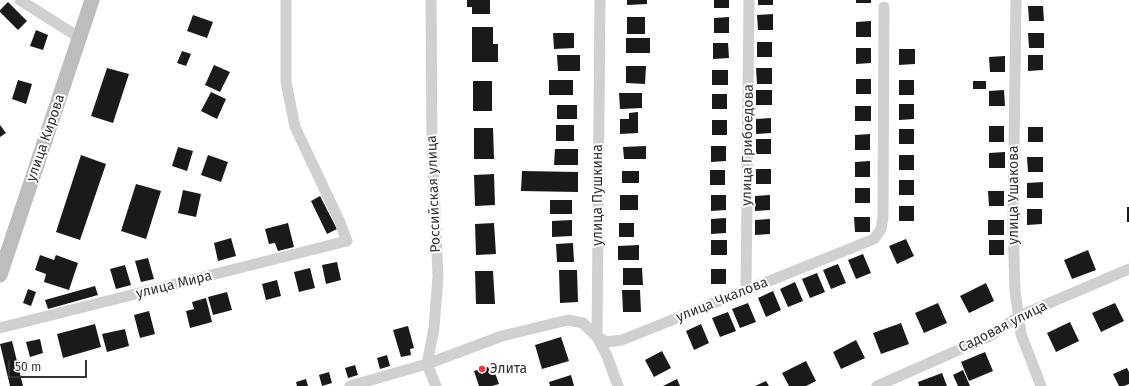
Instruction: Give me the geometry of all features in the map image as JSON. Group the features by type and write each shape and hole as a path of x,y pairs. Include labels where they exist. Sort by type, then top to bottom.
{"main road":[{"name":"улица Кирова","path":"0,275 92,0"}],"street":[{"path":"20,0 80,38"},
{"name":"улица Мира","path":"0,328 347,241 339,220 295,127 286,82 286,0"},
{"name":"Российская улица","path":"427,364 434,328 438,276 432,144 431,0"},
{"name":"улица Пушкина","path":"600,0 597,337 607,356 618,386"},
{"name":"улица Грибоедова","path":"746,290 749,0"},
{"name":"улица Ушакова","path":"1016,0 1012,222 1015,291 1021,334 1041,386"},
{"name":"улица Чкалова","path":"597,337 607,342 622,340 874,239 881,229 883,218 884,7"},
{"name":"Садовая улица","path":"877,386 990,336 1019,316 1129,269"},
{"path":"350,386 427,364 502,336 568,320 584,323 597,337"},
{"path":"427,364 436,386"}],"building":[{"path":"467,0 490,0 490,14 472,14 472,7 467,7"},
{"path":"627,0 647,0 647,4 627,5"},
{"path":"714,0 729,0 729,8 714,8"},
{"path":"758,0 773,0 773,5 758,5"},
{"path":"856,0 871,0 871,3 856,3"},
{"path":"8,2 27,21 18,30 0,12 0,10"},
{"path":"1028,6 1043,6 1044,21 1029,21"},
{"path":"773,14 773,30 758,30 757,15"},
{"path":"193,15 213,22 207,38 187,31"},
{"path":"627,17 645,17 645,34 627,34"},
{"path":"729,17 729,33 714,33 714,18"},
{"path":"871,21 871,37 856,37 856,22"},
{"path":"472,27 493,27 493,44 498,44 498,62 472,62"},
{"path":"36,30 48,35 43,50 30,46"},
{"path":"553,33 574,33 574,48 554,49"},
{"path":"1028,33 1044,33 1044,48 1029,48"},
{"path":"626,38 650,38 650,53 626,53"},
{"path":"757,42 772,42 772,57 757,57"},
{"path":"713,43 728,43 729,58 713,59"},
{"path":"856,48 871,48 871,63 856,64"},
{"path":"899,49 915,49 915,64 899,65"},
{"path":"182,51 191,54 186,66 177,63"},
{"path":"557,55 580,55 580,71 558,71"},
{"path":"1028,55 1043,55 1043,70 1028,71"},
{"path":"1005,56 1005,72 990,72 989,57"},
{"path":"214,65 230,72 220,92 205,85"},
{"path":"626,66 646,66 645,84 626,83"},
{"path":"107,68 129,74 113,123 91,116"},
{"path":"756,68 772,68 772,84 757,84"},
{"path":"712,70 728,70 728,85 712,85"},
{"path":"856,79 871,79 871,94 856,94"},
{"path":"18,80 32,84 26,104 12,99"},
{"path":"549,80 573,80 573,95 549,95"},
{"path":"899,80 914,80 914,95 899,95"},
{"path":"473,81 492,81 492,111 473,111"},
{"path":"973,81 986,81 986,89 973,89"},
{"path":"756,90 772,90 772,105 756,105"},
{"path":"1004,90 1005,106 989,106 989,91"},
{"path":"211,92 226,99 217,119 201,111"},
{"path":"619,93 642,93 642,108 620,109"},
{"path":"712,94 727,94 727,109 712,109"},
{"path":"899,104 914,104 914,119 899,120"},
{"path":"557,105 577,105 577,119 557,119"},
{"path":"855,106 871,106 871,121 855,121"},
{"path":"638,112 638,133 620,134 620,119 629,119 629,113"},
{"path":"771,118 771,133 756,134 756,119"},
{"path":"712,120 727,120 727,135 712,135"},
{"path":"0,125 6,133 0,137"},
{"path":"556,125 574,125 574,141 556,141"},
{"path":"989,126 1004,126 1004,142 989,142"},
{"path":"1028,127 1043,127 1043,142 1028,142"},
{"path":"474,128 493,128 494,159 474,159"},
{"path":"899,129 914,129 914,144 899,144"},
{"path":"870,134 870,150 855,150 855,135"},
{"path":"756,139 771,139 771,154 756,154"},
{"path":"646,146 646,159 624,159 623,147"},
{"path":"711,146 726,146 726,161 711,162"},
{"path":"178,147 193,151 187,171 172,166"},
{"path":"555,149 578,149 578,165 554,165"},
{"path":"1005,152 1005,168 989,168 989,153"},
{"path":"81,155 106,164 80,240 56,232"},
{"path":"208,155 228,162 221,182 201,175"},
{"path":"899,155 914,155 914,170 899,170"},
{"path":"1027,157 1043,157 1043,172 1028,172"},
{"path":"870,161 870,177 855,177 855,162"},
{"path":"756,169 771,169 771,184 756,184"},
{"path":"710,170 725,170 725,185 710,185"},
{"path":"522,171 578,172 578,192 521,191"},
{"path":"622,171 639,171 639,183 622,183"},
{"path":"494,174 495,205 475,206 474,175"},
{"path":"899,180 914,180 914,195 899,195"},
{"path":"1043,182 1043,198 1027,198 1027,183"},
{"path":"136,184 161,191 146,239 121,231"},
{"path":"855,188 870,188 870,203 855,203"},
{"path":"183,190 201,194 196,217 178,213"},
{"path":"988,191 1004,191 1004,206 989,206"},
{"path":"620,195 638,195 638,210 620,210"},
{"path":"711,195 726,195 726,210 711,211"},
{"path":"770,195 770,210 755,211 755,196"},
{"path":"320,196 337,229 327,234 311,201"},
{"path":"550,200 572,200 572,214 550,214"},
{"path":"899,206 914,206 914,221 899,221"},
{"path":"1127,207 1129,207 1129,222 1127,222"},
{"path":"1027,209 1042,209 1042,224 1027,225"},
{"path":"854,217 870,217 870,232 855,232"},
{"path":"726,218 726,233 711,234 711,219"},
{"path":"770,219 770,234 755,235 755,220"},
{"path":"572,220 572,236 552,237 552,221"},
{"path":"988,220 1004,220 1004,235 988,235"},
{"path":"288,223 294,247 278,251 275,243 269,244 265,229"},
{"path":"494,223 496,254 476,255 475,224"},
{"path":"619,223 634,223 634,237 619,237"},
{"path":"231,238 236,256 218,261 214,243"},
{"path":"906,239 914,256 897,264 889,246"},
{"path":"711,240 727,240 727,255 711,255"},
{"path":"989,240 1004,240 1004,255 989,255"},
{"path":"573,243 574,262 557,262 556,244"},
{"path":"639,245 639,260 618,260 618,246"},
{"path":"1088,250 1096,270 1072,279 1064,260"},
{"path":"863,254 871,273 856,279 848,260"},
{"path":"40,255 54,260 56,255 78,263 69,290 44,282 46,274 35,270"},
{"path":"148,258 154,279 141,282 135,261"},
{"path":"337,262 341,280 326,284 322,265"},
{"path":"838,264 846,283 831,289 823,270"},
{"path":"125,265 131,285 116,289 110,269"},
{"path":"310,268 315,288 299,292 294,272"},
{"path":"623,268 642,268 643,285 623,285"},
{"path":"711,269 726,269 726,284 711,284"},
{"path":"559,270 577,270 578,302 560,303"},
{"path":"475,271 493,271 495,304 476,304"},
{"path":"817,273 825,292 810,298 802,279"},
{"path":"277,280 281,296 266,300 262,284"},
{"path":"795,282 803,301 788,307 780,289"},
{"path":"986,283 994,301 969,313 960,296"},
{"path":"95,286 98,295 48,309 45,300"},
{"path":"28,289 36,292 31,306 23,303"},
{"path":"622,290 640,290 641,312 623,312"},
{"path":"773,291 781,310 766,317 758,298"},
{"path":"227,292 232,310 213,315 208,297"},
{"path":"206,298 212,322 190,328 186,311 194,309 192,302"},
{"path":"748,303 756,322 740,328 732,309"},
{"path":"938,303 947,323 924,333 915,313"},
{"path":"1115,303 1124,321 1101,332 1092,313"},
{"path":"149,311 155,334 140,338 134,315"},
{"path":"728,312 736,331 720,337 712,318"},
{"path":"1070,322 1079,341 1056,352 1047,333"},
{"path":"901,323 909,344 881,354 873,333"},
{"path":"95,324 101,347 63,358 57,334"},
{"path":"701,324 709,343 694,350 686,331"},
{"path":"408,326 414,348 410,349 411,355 401,357 393,330"},
{"path":"125,329 129,346 107,352 102,334"},
{"path":"561,337 569,361 542,369 535,345"},
{"path":"40,339 43,353 30,357 26,342"},
{"path":"856,340 865,358 841,369 833,352"},
{"path":"12,341 23,386 10,386 0,344"},
{"path":"662,351 671,368 654,377 645,360"},
{"path":"985,352 993,371 969,381 961,362"},
{"path":"387,355 390,366 380,369 377,358"},
{"path":"806,361 816,381 806,386 789,386 782,373"},
{"path":"355,365 358,375 348,378 345,368"},
{"path":"488,367 491,374 495,373 499,384 492,386 479,386 474,371"},
{"path":"1127,368 1129,372 1129,384 1119,386 1113,374"},
{"path":"963,370 970,386 958,386 953,375"},
{"path":"329,372 332,383 322,386 319,375"},
{"path":"942,373 947,386 919,386 918,382"},
{"path":"571,375 574,386 550,386 549,382"},
{"path":"306,379 308,386 297,386 296,382"},
{"path":"677,379 680,386 663,386"},
{"path":"766,381 769,386 755,386"}],"place":[{"name":"Элита","path":"482,369"}]}
